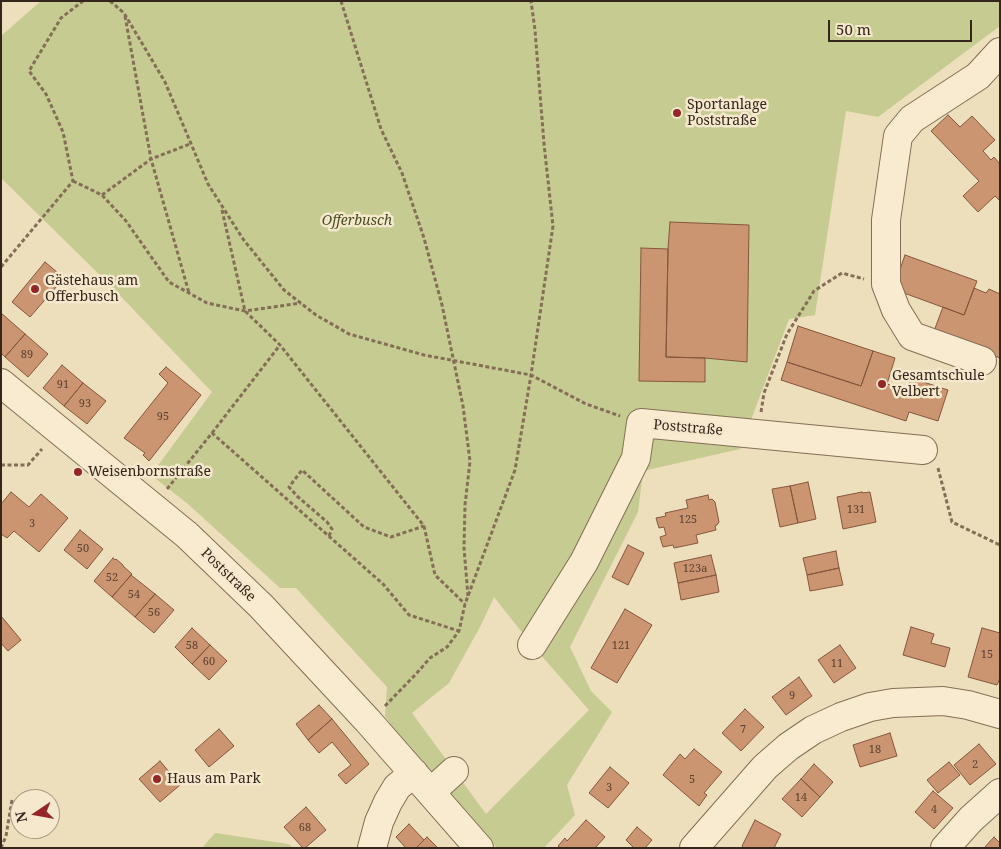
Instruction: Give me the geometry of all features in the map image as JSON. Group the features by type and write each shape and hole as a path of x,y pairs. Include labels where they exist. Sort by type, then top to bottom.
{"street":[{"path":"982,361 912,336 896,310 886,284 886,220 898,136 912,119 978,76 1000,52"},
{"name":"Poststraße","path":"1,383 187,535 261,606 368,721 479,848"},
{"name":"Poststraße","path":"532,644 584,562 636,458 640,423 923,450"},
{"path":"694,848 765,767 788,747 813,730 841,717 870,707 893,703 918,702 968,705 1000,714"},
{"path":"372,848 379,822 397,788 423,783 454,771"},
{"path":"945,848 971,819 1000,793"}],"path":[{"path":"73,181 63,132 46,94 29,71 60,18 83,1"},
{"path":"110,1 124,12 165,82 208,184 244,239 284,290 316,315 349,334 424,355 531,375 586,404 640,423"},
{"path":"341,1 381,129 402,172 424,238 442,305 463,406 470,461 465,505 464,548 468,597"},
{"path":"381,710 430,658 447,647 460,631 465,604 515,470 553,226 531,1"},
{"path":"124,12 150,159 189,293"},
{"path":"102,195 150,159 190,144"},
{"path":"73,181 102,195 126,221 169,282 207,303 245,311 301,303"},
{"path":"1,267 73,181"},
{"path":"222,206 245,311 280,345 424,526 434,575 465,604"},
{"path":"757,434 764,393 787,334 814,291 842,273 886,284"},
{"path":"153,507 280,345"},
{"path":"212,432 382,584 409,615 460,631"},
{"path":"1,465 28,465 42,449"},
{"path":"923,450 937,467 952,522 1000,545"},
{"path":"329,536 332,529 327,522 289,487 302,470 364,528 390,537 424,526"},
{"path":"1,848 6,836 10,812"}],"green space":[{"name":"Offerbusch","path":"41,1 1000,1 1000,26 878,117 846,111 815,315 789,319 740,449 643,471 638,512 570,647 591,691 612,712 567,785 575,815 544,848 497,848 403,742 385,716 387,687 296,588 280,588 188,504 151,475 212,392 110,285 1,178 1,36","holes":["494,597 532,645 589,710 486,814 412,713 449,683"]},
{"path":"215,833 288,844 294,848 202,848"}],"building":[{"path":"948,115 960,127 972,116 995,140 983,151 991,160 994,157 1000,164 1000,201 995,196 978,212 963,196 979,181 931,131"},
{"path":"670,222 749,225 747,362 666,357"},
{"path":"641,248 668,249 666,357 705,358 705,382 639,381"},
{"path":"905,255 977,281 964,315 893,289"},
{"path":"45,262 64,278 30,317 12,302"},
{"path":"974,288 986,293 989,289 1000,294 1000,358 934,331 943,307 964,315"},
{"path":"1,313 25,334 5,357 1,353"},
{"path":"798,326 873,351 861,386 787,362"},
{"path":"25,334 48,354 28,377 5,357"},
{"path":"873,351 895,358 887,384 907,390 911,378 948,390 938,421 909,412 906,421 781,380 787,362 861,386"},
{"path":"62,365 83,383 64,406 43,388"},
{"path":"166,367 201,395 149,461 143,455 145,453 124,438 168,383 159,374"},
{"path":"83,383 106,401 87,424 64,406"},
{"path":"808,482 816,519 798,523 790,486"},
{"path":"790,486 798,523 780,527 772,489"},
{"path":"11,492 29,507 41,494 68,518 39,552 14,531 7,538 1,534 1,504"},
{"path":"870,492 876,522 843,529 837,497"},
{"path":"708,495 709,500 712,499 715,502 719,522 715,526 716,530 696,535 698,543 674,548 673,545 663,547 660,537 666,535 664,527 659,528 656,518 666,516 665,513 688,508 686,500"},
{"path":"80,530 103,549 87,569 64,550"},
{"path":"628,545 644,553 628,585 612,577"},
{"path":"836,551 839,568 807,575 803,558"},
{"path":"711,555 716,575 678,583 674,563"},
{"path":"113,558 132,574 112,597 94,581"},
{"path":"839,568 843,585 810,591 807,575"},
{"path":"131,575 155,594 135,617 112,597"},
{"path":"716,575 719,592 681,600 678,583"},
{"path":"155,594 174,610 154,633 135,617"},
{"path":"625,609 652,625 617,683 591,668"},
{"path":"1,616 21,640 8,651 1,643"},
{"path":"911,627 934,634 931,643 950,648 945,667 903,655"},
{"path":"192,628 210,645 192,664 175,647"},
{"path":"982,628 1000,633 1000,678 997,685 968,677"},
{"path":"210,645 227,661 209,680 192,664"},
{"path":"840,645 856,668 834,683 818,660"},
{"path":"799,677 812,696 786,715 772,697"},
{"path":"319,705 332,719 308,740 296,724"},
{"path":"745,709 764,727 741,751 722,733"},
{"path":"332,719 369,764 346,784 338,775 351,765 332,742 319,753 308,740"},
{"path":"219,729 234,746 209,767 195,750"},
{"path":"890,733 897,756 860,767 853,745"},
{"path":"979,744 996,764 970,785 954,765"},
{"path":"694,749 722,772 704,793 707,795 699,806 663,775 680,754 685,759"},
{"path":"160,761 180,785 160,802 139,779"},
{"path":"949,762 960,775 938,793 927,780"},
{"path":"814,764 833,782 820,797 801,779"},
{"path":"610,767 629,783 608,808 589,793"},
{"path":"801,779 820,797 802,817 782,799"},
{"path":"933,791 953,808 934,829 915,812"},
{"path":"306,807 326,830 303,848 284,827"},
{"path":"586,820 605,837 595,848 561,848 558,846 565,838 567,841"},
{"path":"755,820 781,834 774,848 744,848 742,846"},
{"path":"409,824 424,840 416,848 406,848 396,837"},
{"path":"637,827 652,840 645,848 634,848 626,840"},
{"path":"427,837 438,848 416,848"},
{"path":"994,837 1000,843 1000,848 984,848"}],"place":[{"name":"Sportanlage Poststraße","path":"677,113"},
{"name":"Gästehaus am Offerbusch","path":"35,289"},
{"name":"Gesamtschule Velbert","path":"882,384"},
{"name":"Weisenbornstraße","path":"78,472"},
{"name":"Haus am Park","path":"157,779"}]}
